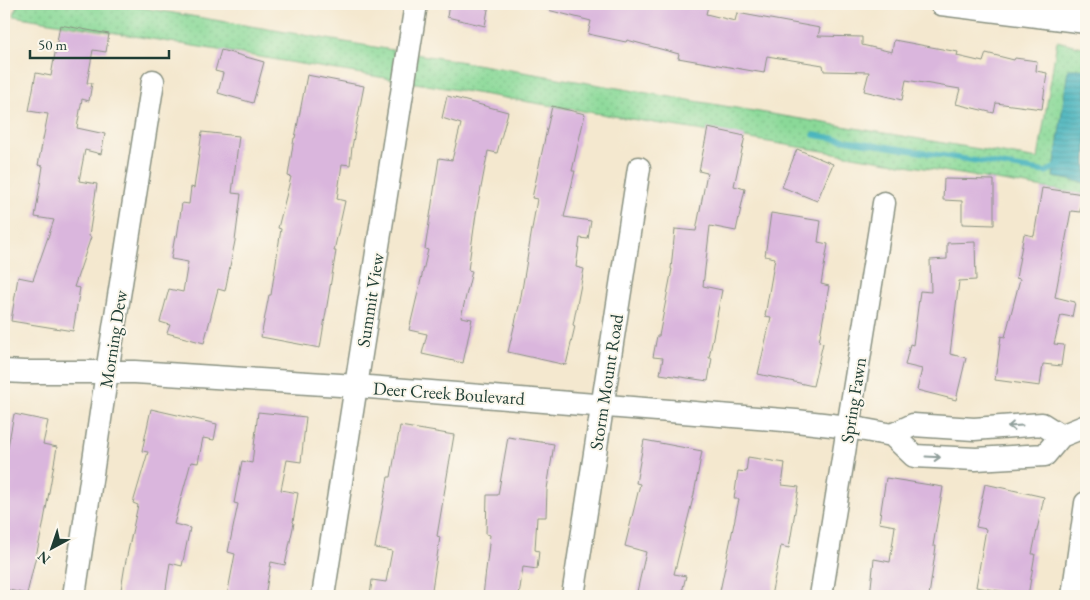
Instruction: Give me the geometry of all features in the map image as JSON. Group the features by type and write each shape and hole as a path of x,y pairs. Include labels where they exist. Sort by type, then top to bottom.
{"street":[{"name":"Summit View","path":"323,596 416,4"},
{"path":"941,4 1086,22"},
{"name":"Morning Dew","path":"74,596 153,81"},
{"name":"Storm Mount Road","path":"573,596 639,168"},
{"name":"Spring Fawn","path":"821,596 884,203"},
{"name":"Deer Creek Boulevard","path":"4,371 134,372 356,386 796,421 849,427 892,435"},
{"path":"1061,436 1042,424 974,429 913,425 892,435 914,456 976,459 1044,455 1061,436 1086,426"},
{"path":"1073,596 1086,503"}],"green space":[{"path":"17,4 120,4 1038,159 1057,41 1086,48 1086,195 14,16"}],"water":[{"path":"1068,69 1086,69 1086,183 1053,177"}],"building":[{"path":"449,4 489,4 485,26 447,17"},
{"path":"545,4 697,4 708,6 706,14 735,21 737,13 820,28 818,36 862,37 862,45 892,52 894,40 958,52 957,56 983,62 986,53 1014,60 1015,58 1037,61 1036,71 1047,73 1042,109 996,103 994,113 956,104 960,89 906,80 902,100 864,91 869,72 824,71 823,65 767,56 764,73 678,58 679,54 627,40 626,42 588,34 591,21 544,9"},
{"path":"60,25 109,34 106,52 93,50 87,83 92,83 89,101 82,99 77,128 105,134 101,154 85,150 79,181 97,184 89,236 91,237 74,287 80,288 73,331 11,321 18,277 33,280 54,220 35,217 43,166 38,165 48,114 29,111 36,73 51,76"},
{"path":"221,50 264,62 253,103 218,93 223,73 215,71"},
{"path":"307,75 364,86 350,165 342,164 337,199 345,201 334,251 336,251 320,348 261,337 269,295 271,295 281,229 278,228 291,177 288,176"},
{"path":"447,96 508,112 497,153 488,151 476,214 468,270 472,271 461,317 472,319 463,363 422,354 427,334 409,330 428,250 425,249 439,158 452,160 461,124 442,118"},
{"path":"552,106 585,114 572,171 575,171 564,217 591,221 588,239 580,238 576,267 584,269 573,325 575,326 566,365 508,352 520,302 537,199 532,198"},
{"path":"708,128 745,136 734,186 745,189 736,231 710,226 703,286 722,290 709,358 712,358 708,381 660,374 663,358 653,357 672,269 675,229 696,231 707,173 699,171"},
{"path":"202,132 239,136 232,193 241,194 235,241 225,291 218,289 204,343 167,333 170,325 160,322 169,289 183,292 188,262 171,259 175,236 177,237 182,203 189,204 191,187 194,188"},
{"path":"797,149 833,164 817,201 782,187"},
{"path":"944,179 994,180 994,225 962,224 962,201 943,200"},
{"path":"1042,188 1083,194 1080,212 1071,211 1055,297 1075,302 1072,317 1061,315 1054,344 1064,345 1061,366 1043,364 1040,386 995,380 1001,336 1005,337 1020,279 1016,278 1024,234 1034,236"},
{"path":"771,213 821,221 818,242 828,244 821,284 829,286 819,342 823,343 813,386 758,374 771,317 765,316 775,258 765,256"},
{"path":"975,242 976,280 959,281 950,354 966,358 956,400 917,390 922,369 905,365 910,344 913,345 920,291 931,292 930,260 947,259 947,243"},
{"path":"151,409 217,424 214,440 203,438 198,463 191,462 174,524 190,528 182,566 170,563 165,596 120,596 138,505 133,503 148,452 142,451"},
{"path":"258,412 306,417 301,462 287,460 281,490 298,493 294,523 285,565 271,562 265,596 227,596 235,554 228,552 238,504 234,503 242,461 252,463"},
{"path":"14,414 48,421 43,444 57,447 43,526 27,594 4,589 4,468"},
{"path":"400,426 454,435 437,536 440,537 431,596 370,596 372,580 386,582 392,551 375,548 388,477 391,477"},
{"path":"508,437 554,444 547,489 546,517 537,517 535,550 539,551 537,569 523,567 519,596 483,596 490,535 486,534 487,495 498,495"},
{"path":"644,440 702,451 694,494 674,574 686,576 681,596 636,596 646,552 625,546 640,484 636,483"},
{"path":"748,457 785,463 782,485 799,487 789,548 781,546 771,596 719,596 739,499 734,499 738,471 746,472"},
{"path":"886,478 943,487 933,546 936,546 929,596 870,596 874,559 890,562 895,526 879,523"},
{"path":"985,484 1044,497 1032,554 1035,554 1028,596 976,587 986,529 976,527"}],"waterway":[{"path":"814,135 1046,172 1060,165"}]}
